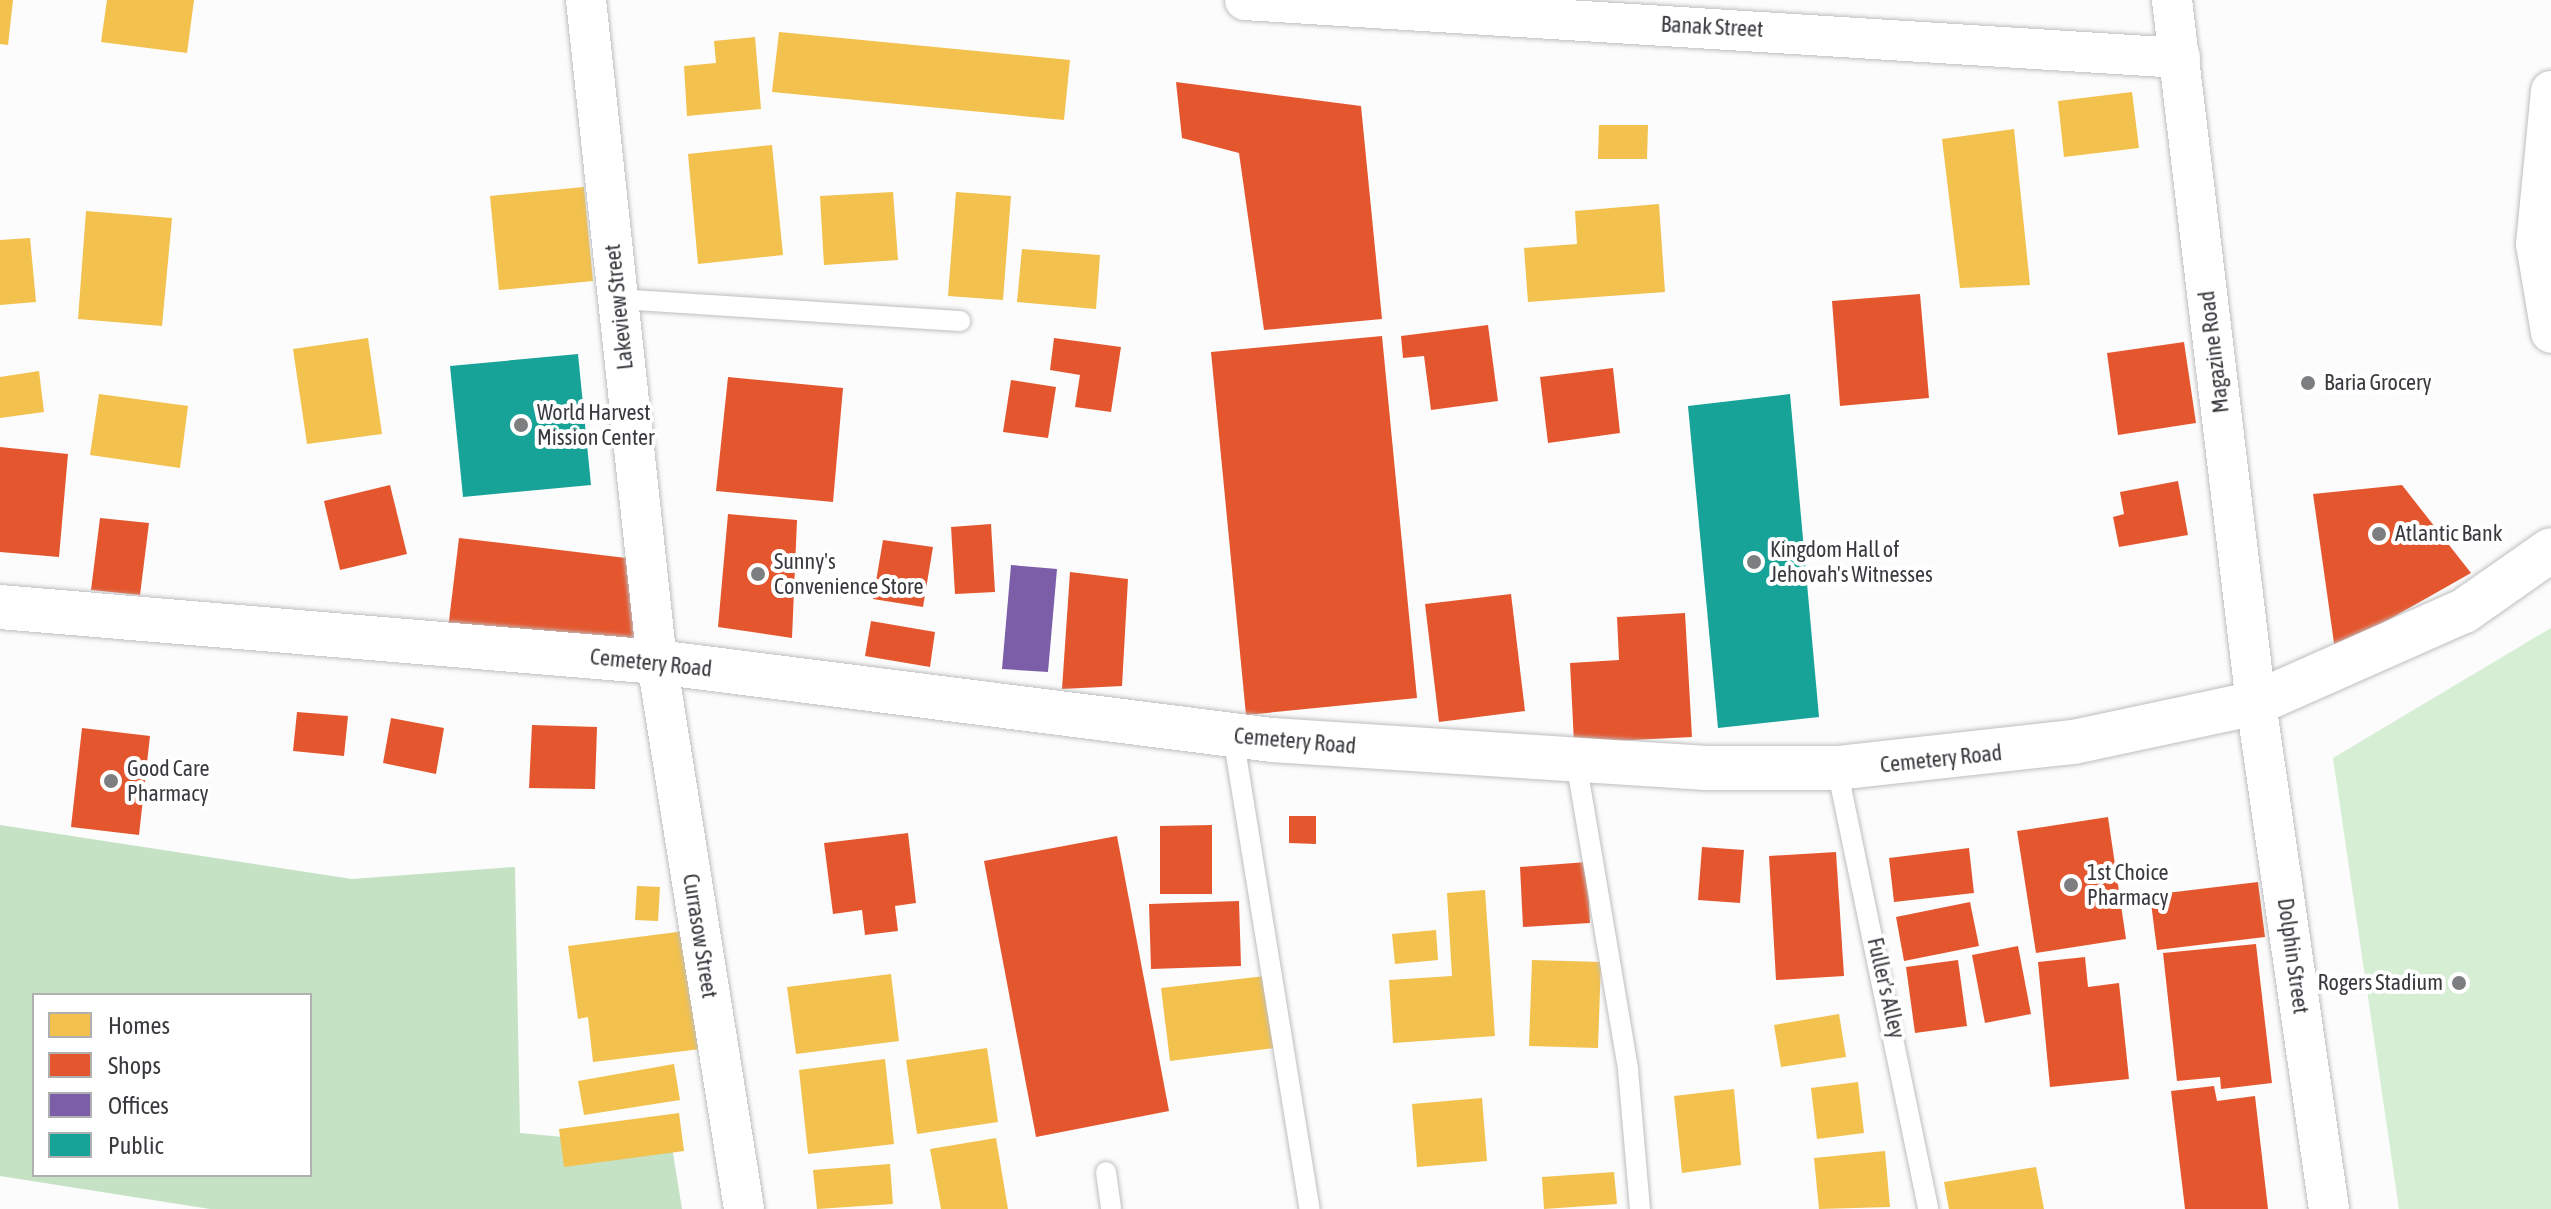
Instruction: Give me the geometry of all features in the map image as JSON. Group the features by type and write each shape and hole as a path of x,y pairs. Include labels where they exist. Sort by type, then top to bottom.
{"main road":[{"name":"Cemetery Road","path":"0,607 657,662 1233,736 1576,761 1837,768 2058,745 2256,703 2464,611 2551,550"}],"street":[{"name":"Lakeview Street","path":"586,0 657,662"},
{"name":"Banak Street","path":"1245,0 1358,4 2180,58"},
{"name":"Magazine Road","path":"2172,0 2256,703"},
{"path":"2551,91 2536,244 2551,333"},
{"name":"Currasow Street","path":"657,662 744,1209"},
{"name":"Dolphin Street","path":"2256,703 2329,1209"}],"lane":[{"path":"619,299 960,321"},
{"path":"1233,736 1310,1209"},
{"path":"1576,761 1628,1069 1640,1209"},
{"name":"Fuller's Alley","path":"1837,768 1928,1209"},
{"path":"1106,1172 1111,1209"}],"green space":[{"name":"Rogers Stadium","path":"2551,628 2551,1209 2399,1209 2333,758"},
{"path":"0,825 352,879 515,867 520,1133 672,1147 682,1209 210,1209 0,1176"}],"building: Homes":[{"path":"0,0 13,0 8,45 0,44"},
{"path":"107,0 194,0 187,53 101,42"},
{"path":"779,32 1070,60 1064,120 772,92"},
{"path":"755,37 761,109 687,116 684,66 716,63 714,41"},
{"path":"2132,92 2139,148 2064,157 2058,101"},
{"path":"1599,125 1648,125 1647,159 1598,159"},
{"path":"2014,129 2030,285 1960,288 1942,139"},
{"path":"772,145 783,255 698,264 688,154"},
{"path":"584,187 593,281 499,290 490,196"},
{"path":"893,192 898,260 824,265 820,196"},
{"path":"956,192 1011,196 1003,300 948,296"},
{"path":"1659,204 1665,292 1528,302 1524,248 1577,244 1575,211"},
{"path":"86,211 172,218 162,326 78,319"},
{"path":"30,238 36,302 0,305 0,240"},
{"path":"1022,249 1100,255 1096,309 1017,302"},
{"path":"368,338 382,434 307,444 293,349"},
{"path":"39,371 44,412 0,418 0,377"},
{"path":"99,394 188,406 180,468 90,455"},
{"path":"637,886 660,887 658,921 635,920"},
{"path":"1485,890 1495,1036 1393,1043 1389,980 1452,976 1447,893"},
{"path":"1436,930 1438,960 1395,964 1392,934"},
{"path":"685,931 701,1049 593,1062 588,1017 578,1019 568,946"},
{"path":"1532,960 1601,962 1598,1048 1529,1046"},
{"path":"891,974 899,1041 796,1054 787,987"},
{"path":"1265,976 1274,1048 1170,1061 1161,988"},
{"path":"1839,1014 1846,1057 1781,1067 1774,1025"},
{"path":"987,1048 998,1122 917,1134 906,1060"},
{"path":"885,1059 894,1144 808,1154 799,1070"},
{"path":"674,1064 680,1100 584,1115 578,1081"},
{"path":"1858,1082 1864,1133 1817,1139 1811,1088"},
{"path":"1734,1089 1741,1165 1682,1173 1674,1096"},
{"path":"1482,1098 1487,1161 1417,1167 1412,1104"},
{"path":"679,1113 684,1151 564,1167 559,1129"},
{"path":"996,1138 1008,1209 941,1209 930,1149"},
{"path":"1885,1151 1890,1207 1819,1209 1814,1158"},
{"path":"890,1164 893,1204 817,1209 813,1170"},
{"path":"2036,1167 2044,1209 1949,1209 1944,1182"},
{"path":"1614,1172 1617,1204 1544,1209 1542,1177"}],"building: Shops":[{"path":"1176,82 1361,106 1382,319 1264,330 1239,153 1182,138"},
{"path":"1920,294 1929,398 1840,406 1832,301"},
{"path":"1488,325 1498,401 1431,410 1424,356 1403,358 1401,336"},
{"path":"1382,336 1417,698 1246,715 1211,352"},
{"path":"1054,338 1121,347 1111,412 1075,407 1080,375 1050,370"},
{"path":"2184,342 2196,423 2118,435 2107,353"},
{"path":"1613,368 1620,433 1548,443 1540,377"},
{"path":"728,377 843,388 833,502 716,491"},
{"path":"1011,380 1056,387 1048,438 1003,432"},
{"path":"0,447 68,454 59,557 0,552"},
{"path":"2178,481 2188,535 2119,547 2113,517 2124,514 2120,492"},
{"path":"390,485 407,554 340,570 324,501"},
{"name":"Atlantic Bank","path":"2402,485 2471,573 2335,650 2313,494"},
{"name":"Sunny's Convenience Store","path":"728,514 797,520 792,638 718,627"},
{"path":"100,518 149,523 140,595 91,590"},
{"path":"991,524 995,592 955,594 951,527"},
{"path":"459,538 651,561 639,652 448,629"},
{"path":"883,540 933,547 923,607 873,599"},
{"path":"1070,572 1128,579 1122,686 1062,689"},
{"path":"1511,594 1525,711 1439,722 1425,604"},
{"path":"1685,613 1692,737 1574,743 1570,663 1619,660 1617,617"},
{"path":"871,621 935,632 930,667 865,656"},
{"path":"297,712 348,716 344,756 293,751"},
{"path":"391,718 444,728 436,774 383,763"},
{"path":"532,725 597,727 595,789 529,788"},
{"name":"Good Care Pharmacy","path":"82,728 150,736 139,835 71,827"},
{"path":"1289,816 1316,816 1316,844 1289,843"},
{"name":"1st Choice Pharmacy","path":"2108,817 2126,939 2036,953 2017,831"},
{"path":"1212,825 1212,894 1160,894 1160,826"},
{"path":"908,833 916,903 895,906 898,931 865,935 862,910 833,914 824,843"},
{"path":"1117,836 1169,1111 1036,1137 984,861"},
{"path":"1702,847 1744,850 1740,903 1698,900"},
{"path":"1969,848 1974,893 1894,902 1889,858"},
{"path":"1836,852 1844,976 1776,980 1769,856"},
{"path":"1587,862 1590,923 1523,927 1520,867"},
{"path":"2258,882 2265,937 2157,950 2150,895"},
{"path":"1239,901 1241,966 1151,969 1149,904"},
{"path":"1970,902 1979,946 1904,961 1896,917"},
{"path":"2256,944 2272,1083 2221,1089 2220,1077 2177,1081 2163,953"},
{"path":"2018,946 2031,1014 1985,1023 1972,955"},
{"path":"2085,957 2088,987 2119,983 2129,1079 2050,1087 2038,962"},
{"path":"1958,960 1967,1026 1915,1033 1906,967"},
{"path":"2214,1086 2217,1101 2255,1096 2268,1209 2185,1209 2171,1091"}],"building: Offices":[{"path":"1011,565 1057,569 1048,672 1002,669"}],"building: Public":[{"name":"World Harvest Mission Center","path":"578,354 591,485 463,497 450,366"},
{"name":"Kingdom Hall of Jehovah's Witnesses","path":"1790,394 1819,717 1718,728 1688,406"}],"place":[{"name":"Baria Grocery","path":"2308,383"},
{"name":"World Harvest Mission Center","path":"521,425"},
{"name":"Atlantic Bank","path":"2379,534"},
{"name":"Kingdom Hall of Jehovah's Witnesses","path":"1754,562"},
{"name":"Sunny's Convenience Store","path":"758,574"},
{"name":"Good Care Pharmacy","path":"111,781"},
{"name":"1st Choice Pharmacy","path":"2071,885"},
{"name":"Rogers Stadium","path":"2459,983"}]}
